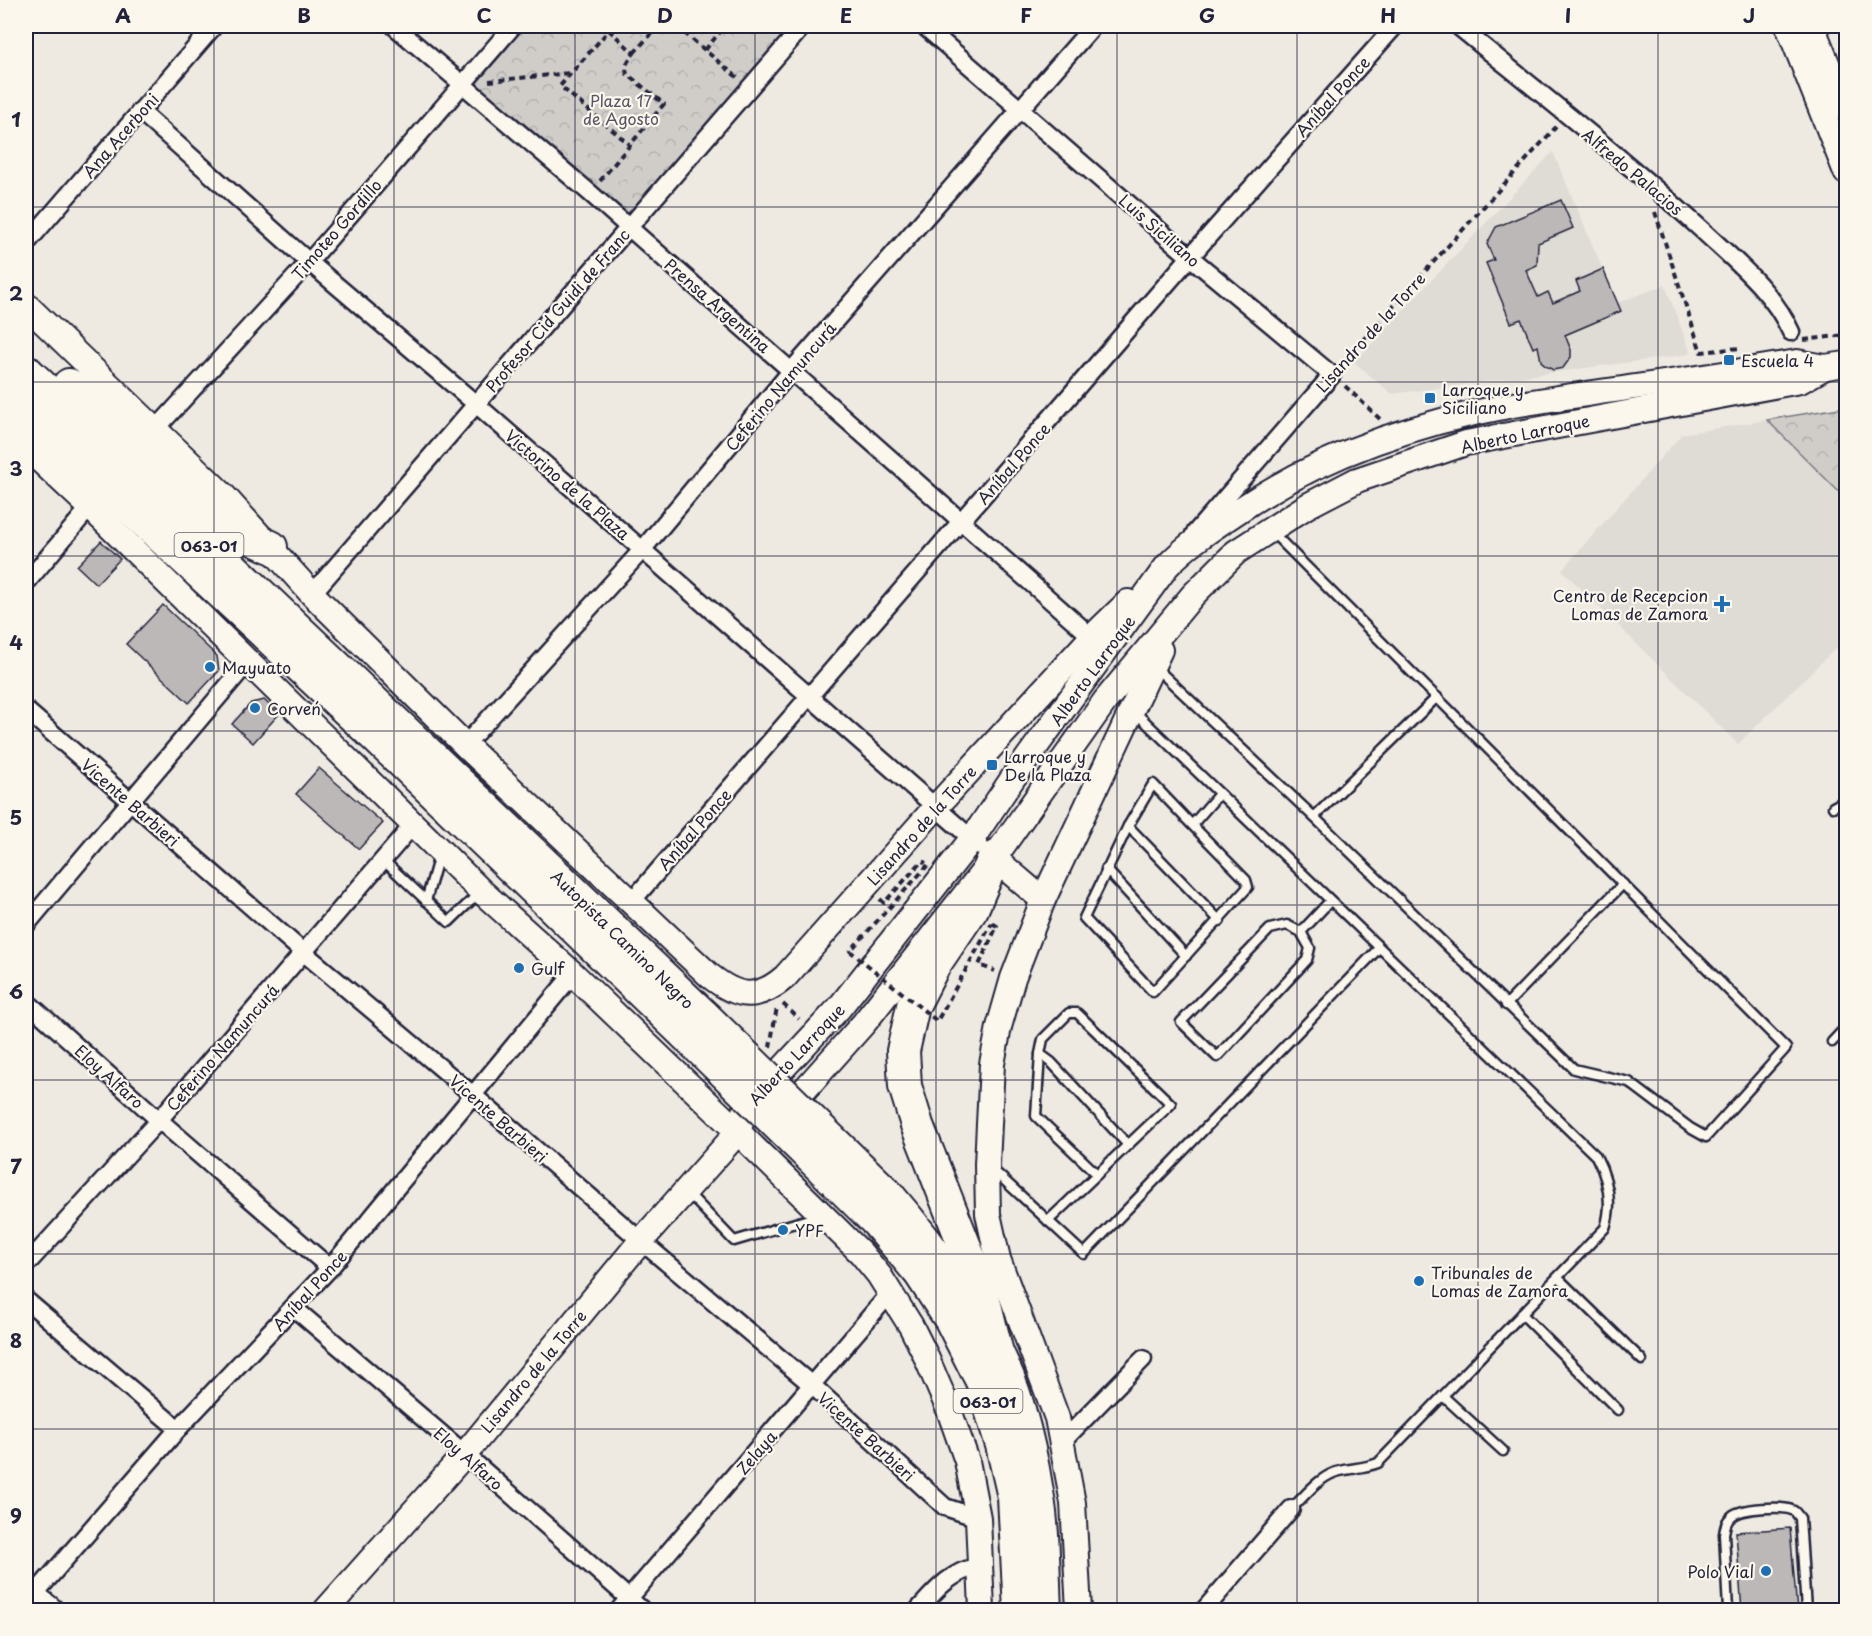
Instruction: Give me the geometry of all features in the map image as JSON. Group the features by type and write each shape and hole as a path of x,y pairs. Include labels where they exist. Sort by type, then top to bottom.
{"highway":[{"path":"26,352 48,367 243,534 271,547"},
{"name":"Autopista Camino Negro","path":"26,371 882,1207 922,1234 958,1285 997,1353 1010,1387 1028,1446 1038,1494 1045,1611"},
{"name":"Autopista Camino Negro","path":"26,411 375,736 695,1025"},
{"path":"983,848 972,909 934,965 913,1006 903,1051 905,1086 917,1125 980,1285 997,1353"},
{"name":"Autopista Camino Negro","path":"882,1207 920,1273 951,1320 982,1381 1002,1445 1014,1497 1020,1611"}],"street":[{"name":"Ana Acerboni","path":"26,244 214,26"},
{"name":"Prensa Argentina","path":"394,26 590,192 1092,637"},
{"name":"Timoteo Gordillo","path":"156,429 309,262 513,26"},
{"name":"Profesor Cid Guidi de Franc","path":"312,594 803,26"},
{"name":"Luis Siciliano","path":"924,26 1190,257 1332,375"},
{"name":"Ceferino Namuncurá","path":"465,745 643,549 792,370 1093,26"},
{"name":"Aníbal Ponce","path":"632,901 1190,257 1395,26"},
{"name":"Alfredo Palacios","path":"1458,26 1644,180 1740,266 1783,314 1792,337"},
{"path":"1788,26 1846,172"},
{"path":"1812,26 1846,110"},
{"name":"Victorino de la Plaza","path":"141,111 309,262 643,549 983,848"},
{"path":"26,305 224,496 312,594 465,745 632,901"},
{"name":"Alberto Larroque","path":"1836,366 1797,362 1513,405 1455,418 1343,454 1298,474 1264,493 1211,529 1173,560 1013,778 983,848 864,1023 768,1130 738,1132 745,1109 983,848 1193,595 1236,552 1307,506 1358,480 1466,443 1800,381 1836,366"},
{"name":"Lisandro de la Torre","path":"632,901 710,976 731,990 756,994 768,990 784,977 1092,637 1173,560 1205,520 1332,375"},
{"path":"26,447 90,507 440,852 573,974 861,1253 891,1292 911,1326 949,1410 967,1461 978,1518 982,1611"},
{"path":"26,583 90,507"},
{"path":"1079,1611 1073,1503 1062,1442 1048,1392 996,1251 988,1214 987,1164 992,1064 999,1027 1013,978 1042,900 1176,616"},
{"path":"26,925 247,663"},
{"name":"Vicente Barbieri","path":"26,710 303,952 813,1386 945,1507 978,1518"},
{"name":"Ceferino Namuncurá","path":"26,1265 159,1120 413,825"},
{"path":"983,848 1042,900"},
{"name":"Aníbal Ponce","path":"36,1599 178,1429 330,1268 573,974"},
{"name":"Eloy Alfaro","path":"26,1000 159,1120 330,1268"},
{"name":"Lisandro de la Torre","path":"326,1611 465,1454 640,1241 738,1132"},
{"name":"Zelaya","path":"624,1605 891,1292"},
{"path":"26,1300 178,1429"},
{"name":"Eloy Alfaro","path":"294,1308 465,1454 624,1605 642,1611"},
{"path":"1062,1442 1143,1359"},
{"path":"1204,1611 1291,1509"},
{"path":"918,1611 943,1582 970,1567 980,1566"}],"lane":[{"path":"1152,665 1314,817 1574,1069 1629,1082 1690,1128 1706,1137 1786,1048 1269,529"},
{"path":"1314,817 1437,697"},
{"path":"1132,709 1596,1156 1605,1173 1610,1213 1605,1228 1378,1463 1365,1468 1338,1471 1326,1476 1291,1509"},
{"path":"1153,784 1192,825 1246,880 1248,887 1220,921 1153,992 1084,918 1128,826 1153,784"},
{"path":"1192,825 1219,794"},
{"path":"1833,807 1846,800"},
{"path":"1128,826 1220,921"},
{"path":"426,901 440,852"},
{"path":"382,860 449,922 481,891"},
{"path":"1106,869 1186,956"},
{"path":"1506,1005 1623,884"},
{"path":"1301,933 1330,901"},
{"path":"1287,925 1301,933 1310,948 1307,960 1217,1057 1181,1022 1270,929 1287,925"},
{"path":"987,1164 1084,1254 1379,948"},
{"path":"1048,1221 1171,1104 1077,1013 1069,1013 1043,1039 1036,1116 1097,1174"},
{"path":"1832,1042 1846,1027"},
{"path":"1040,1054 1051,1062 1128,1145"},
{"path":"685,1191 734,1241 822,1215"},
{"path":"1558,1278 1642,1360"},
{"path":"1522,1314 1618,1410"},
{"path":"1443,1396 1503,1451"},
{"path":"1728,1611 1725,1525 1732,1516 1743,1510 1785,1508 1795,1511 1800,1518 1806,1611"}],"path":[{"path":"590,192 664,104 627,74 625,68 634,52 658,26"},
{"path":"676,26 750,87"},
{"path":"705,50 725,26"},
{"path":"629,144 560,86 609,30 634,52"},
{"path":"463,83 572,72"},
{"name":"Lisandro de la Torre","path":"1332,375 1566,115"},
{"path":"1644,180 1701,352 1747,347"},
{"path":"1792,337 1846,335"},
{"path":"1332,375 1397,435"},
{"path":"928,865 850,951 936,1021 992,923 997,926 980,965 1013,978"},
{"path":"769,1051 776,1010 780,1001 815,1034"}],"shaded area":[{"path":"1553,152 1617,303 1665,285 1691,354 1392,394 1354,362"},
{"name":"Centro de Recepcion Lomas de Zamora","path":"1767,420 1846,499 1846,638 1738,744 1562,570 1682,434"}],"green space":[{"name":"Plaza 17 de Agosto","path":"513,26 803,26 629,227 463,83"},
{"path":"1846,407 1846,499 1767,420"}],"building":[{"path":"1561,200 1573,228 1538,243 1537,265 1526,270 1538,297 1548,292 1553,303 1580,291 1576,281 1603,269 1621,311 1565,335 1571,350 1571,357 1563,368 1553,370 1541,361 1538,346 1533,348 1521,319 1511,323 1486,263 1494,260 1487,244 1496,227"},
{"path":"101,541 120,559 96,584 77,566"},
{"path":"163,605 217,656 219,671 189,703 126,644"},
{"path":"264,700 279,714 253,743 232,724 251,703"},
{"path":"319,768 383,823 359,849 296,794"},
{"name":"Polo Vial","path":"1790,1528 1797,1611 1742,1611 1736,1532"}],"place":[{"name":"Escuela 4","path":"1729,360"},
{"name":"Larroque y Siciliano","path":"1430,398"},
{"name":"Centro de Recepcion Lomas de Zamora","path":"1722,604"},
{"name":"Mayuato","path":"210,667"},
{"name":"Corveń","path":"255,708"},
{"name":"Larroque y De la Plaza","path":"992,765"},
{"name":"Gulf","path":"519,968"},
{"name":"YPF","path":"783,1230"},
{"name":"Tribunales de Lomas de Zamora","path":"1419,1281"},
{"name":"Polo Vial","path":"1766,1571"}]}
